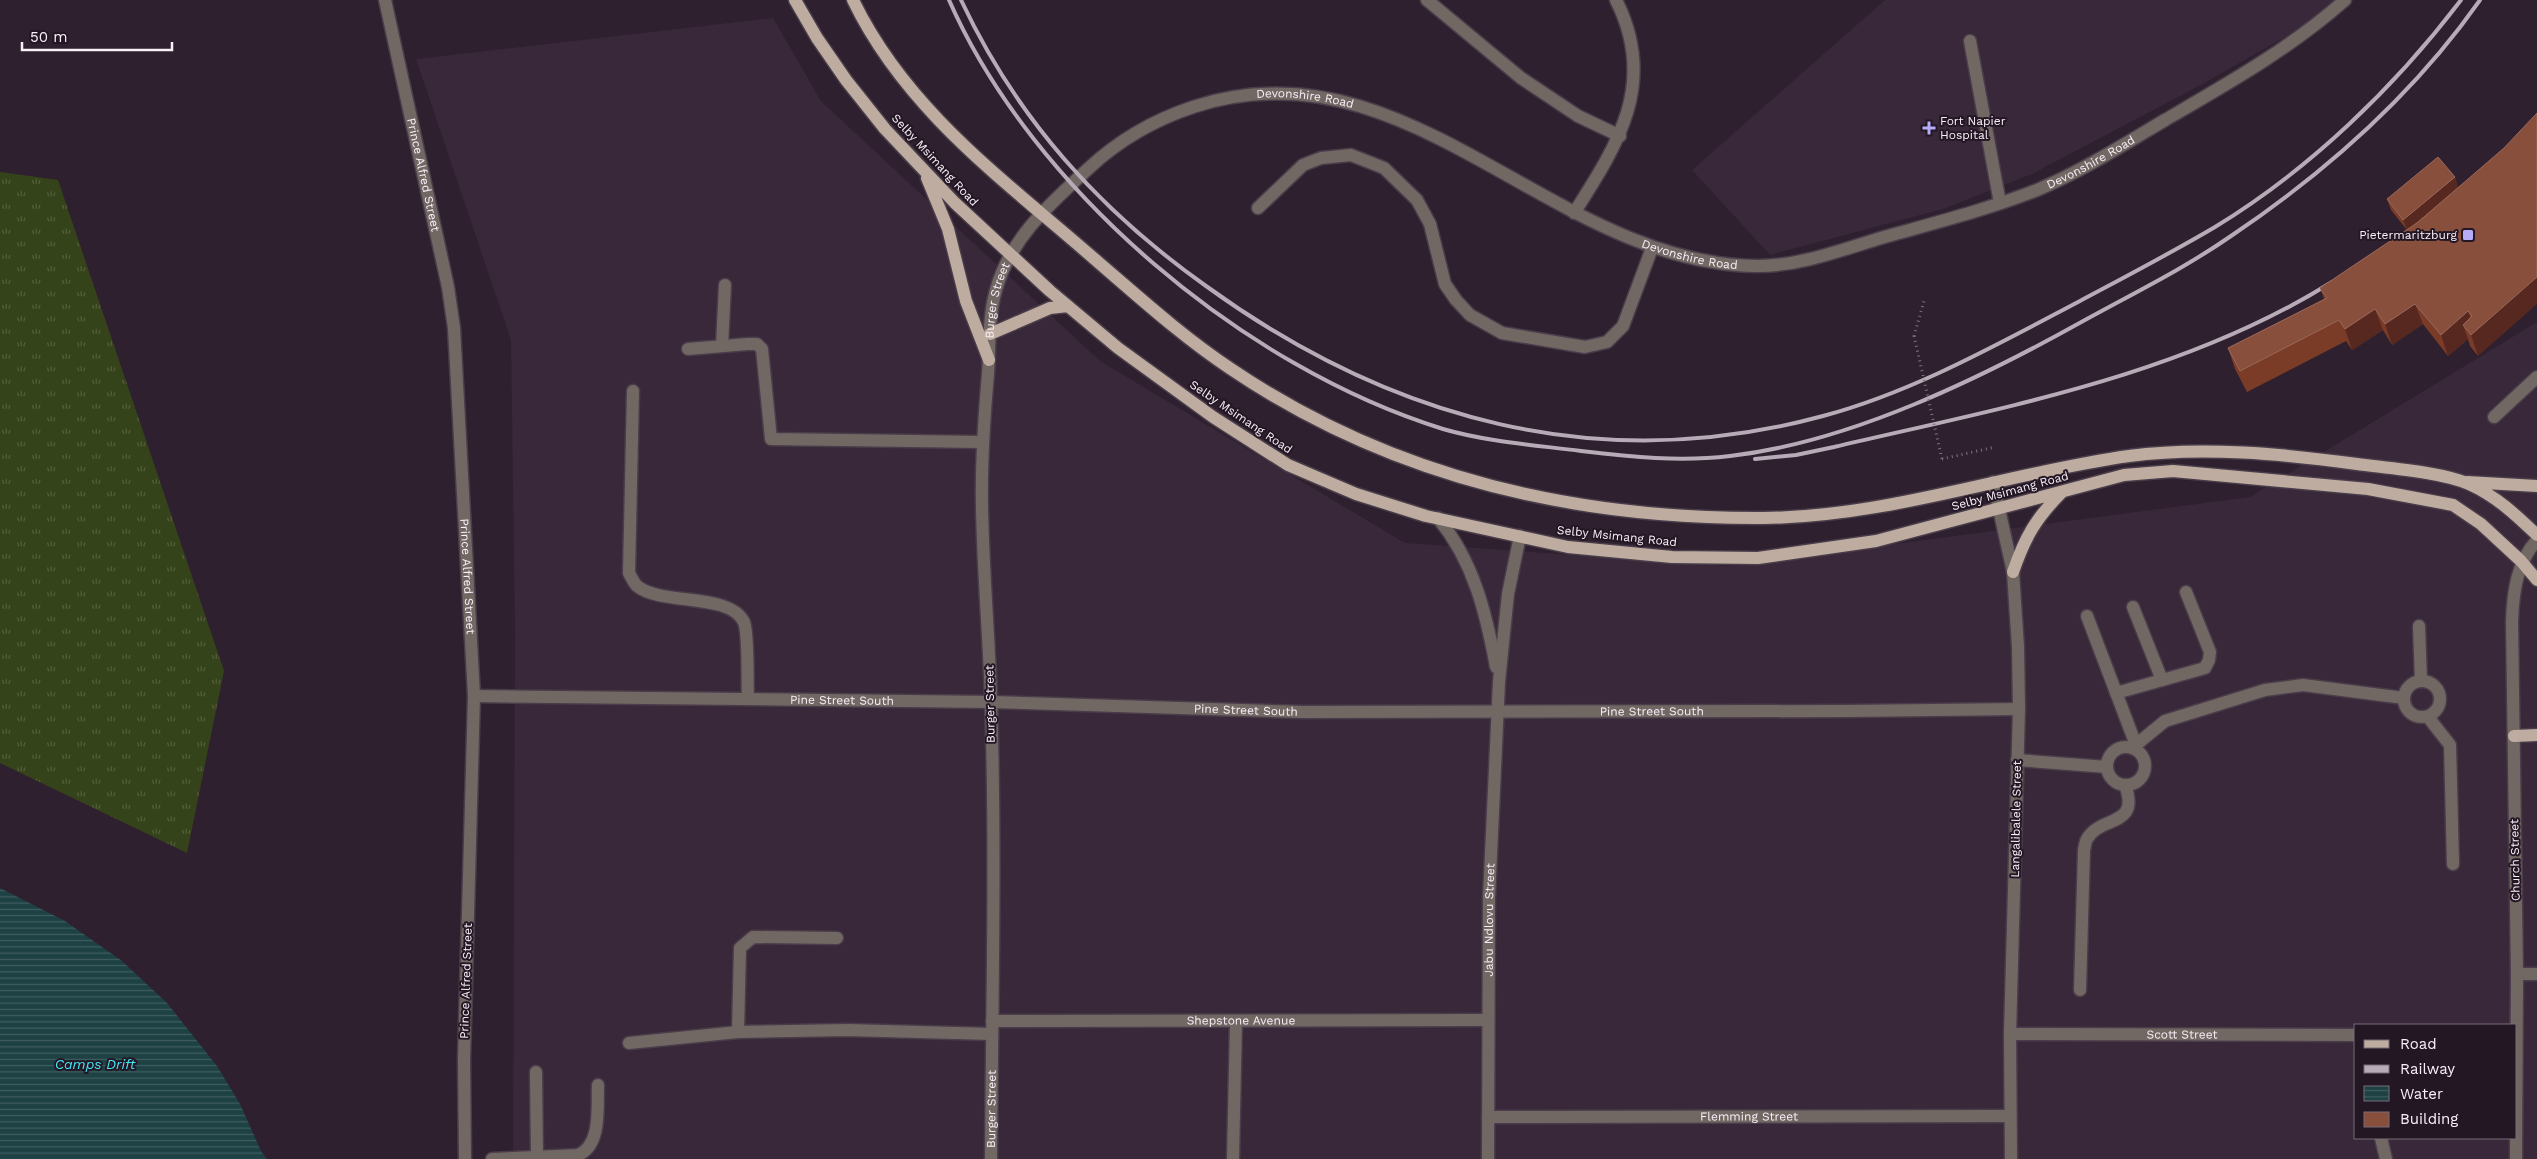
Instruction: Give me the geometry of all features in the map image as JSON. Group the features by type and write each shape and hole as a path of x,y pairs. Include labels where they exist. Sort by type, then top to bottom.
{"main road":[{"name":"Selby Msimang Road","path":"795,0 817,38 846,80 885,129 955,203 1068,306 1126,354 1213,417 1288,465 1356,494 1438,518 1568,546 1672,557 1758,558 1876,541 2124,475 2173,471 2368,489 2454,505 2481,524 2537,580"},
{"name":"Selby Msimang Road","path":"853,0 866,27 890,66 927,109 966,149 1173,327 1232,370 1285,403 1334,428 1399,456 1456,477 1519,495 1590,507 1692,516 1768,518 1853,511 1922,499 2097,461 2170,452 2302,456 2414,472 2465,482 2499,501 2537,535"},
{"path":"922,168 948,229 966,301 989,360"},
{"path":"990,334 1050,308 1068,306"},
{"path":"2465,482 2537,486"},
{"path":"2013,572 2022,544 2034,522 2062,492"},
{"path":"2514,736 2537,735"}],"street":[{"name":"Prince Alfred Street","path":"385,0 448,287 454,328 474,696 464,1059 465,1159"},
{"path":"1427,0 1522,78 1578,116 1620,136"},
{"path":"1574,214 1620,136 1633,86 1634,54 1627,21 1616,0"},
{"name":"Devonshire Road","path":"1010,253 1041,212 1105,154 1136,132 1171,114 1214,100 1244,94 1326,96 1354,103 1402,120 1574,214 1652,248 1714,262 1761,266 1830,253 2000,203 2039,189 2086,167 2277,53 2318,24 2345,0"},
{"path":"1970,41 2000,203"},
{"path":"1258,208 1303,165 1321,158 1351,155 1384,168 1402,183 1417,200 1430,224 1446,284 1456,300 1470,315 1502,333 1585,347 1607,342 1623,326 1652,248"},
{"name":"Burger Street","path":"991,1159 992,702 982,511 982,442 993,300 1010,253"},
{"path":"722,346 726,285"},
{"path":"688,348 757,344 762,349 771,439 982,442"},
{"path":"2494,417 2537,377"},
{"path":"633,391 629,573 637,585 649,592 723,607 737,613 744,623 748,699"},
{"name":"Langalibalele Street","path":"1994,482 2013,572 2018,647 2019,709 2010,1034 2011,1159"},
{"name":"Jabu Ndlovu Street","path":"1438,518 1457,544 1471,569 1488,625 1499,682"},
{"name":"Jabu Ndlovu Street","path":"1488,1159 1489,898 1499,682 1508,594 1520,536"},
{"path":"2521,562 2537,540"},
{"name":"Church Street","path":"2516,1024 2512,621 2513,602 2521,562"},
{"path":"2116,693 2205,668 2210,652 2186,592"},
{"path":"2133,607 2162,680"},
{"path":"2087,616 2134,747 2144,761 2145,770 2141,778 2134,783 2125,785 2116,782 2110,776 2107,767 2109,758 2115,751 2134,747 2165,720 2265,690 2303,684 2404,698"},
{"path":"2419,626 2422,681"},
{"path":"2422,681 2430,683 2437,688 2440,696 2440,705 2428,717 2419,717 2411,713 2405,706 2404,698 2407,689 2413,683 2422,681"},
{"name":"Pine Street South","path":"474,696 992,702 1303,712 2019,709"},
{"path":"2428,717 2450,745 2453,864"},
{"path":"2017,760 2107,767"},
{"path":"2080,990 2084,850 2087,838 2124,813 2129,805 2129,797 2125,785"},
{"path":"738,1032 740,948 746,942 753,937 837,938"},
{"path":"2517,974 2537,974"},
{"name":"Shepstone Avenue","path":"629,1043 738,1032 992,1028 1236,1021 1488,1020"},
{"path":"1232,1159 1236,1021"},
{"name":"Scott Street","path":"2010,1034 2354,1035"},
{"path":"536,1072 537,1157"},
{"path":"492,1159 578,1155 590,1146 595,1134 598,1085"},
{"name":"Flemming Street","path":"1488,1117 2010,1116"},
{"path":"2381,1139 2386,1159"},
{"name":"Church Street","path":"2516,1139 2516,1159"}],"path":[{"path":"1924,301 1914,336 1942,459 1995,447"}],"shaded area":[{"name":"Fort Napier Hospital","path":"1885,0 2335,0 2315,20 2199,86 2032,174 1943,209 1770,255 1692,170"},
{"path":"773,18 821,101 1100,361 1405,543 1728,566 2250,497 2537,322 2537,1159 513,1159 515,631 511,340 416,59"}],"green space":[{"path":"0,172 58,180 224,671 187,853 0,763"}],"water":[{"name":"Camps Drift","path":"0,888 65,921 122,961 167,1003 217,1066 240,1104 261,1151 267,1159 0,1159"}],"building":[{"path":"2537,113 2537,277 2471,335 2463,325 2472,316 2468,311 2441,335 2415,304 2385,324 2375,309 2345,329 2339,320 2240,371 2228,348 2327,298 2320,288 2417,223 2504,148"},
{"path":"2438,157 2455,177 2403,220 2387,199"}],"railway":[{"path":"949,0 986,71 1034,139 1090,204 1153,263 1222,317 1294,363 1368,401 1443,429 1512,443 1637,457 1674,459 1711,458 1776,449 1868,422 1959,385 2003,364 2178,270 2214,248 2266,211 2334,158 2427,68 2480,0"},
{"path":"961,0 983,43 1035,123 1064,159 1096,193 1130,226 1167,257 1276,333 1349,371 1423,402 1500,424 1578,437 1658,440 1739,433 1823,416 1857,406 1955,366 2165,256 2250,204 2317,153 2379,95 2435,33 2461,0"},
{"path":"1755,459 1796,455 1834,447 1962,418 2090,385 2153,365 2215,342 2275,314 2332,282"}],"place":[{"name":"Fort Napier Hospital","path":"1929,128"},
{"name":"Pietermaritzburg","path":"2468,235"}]}
